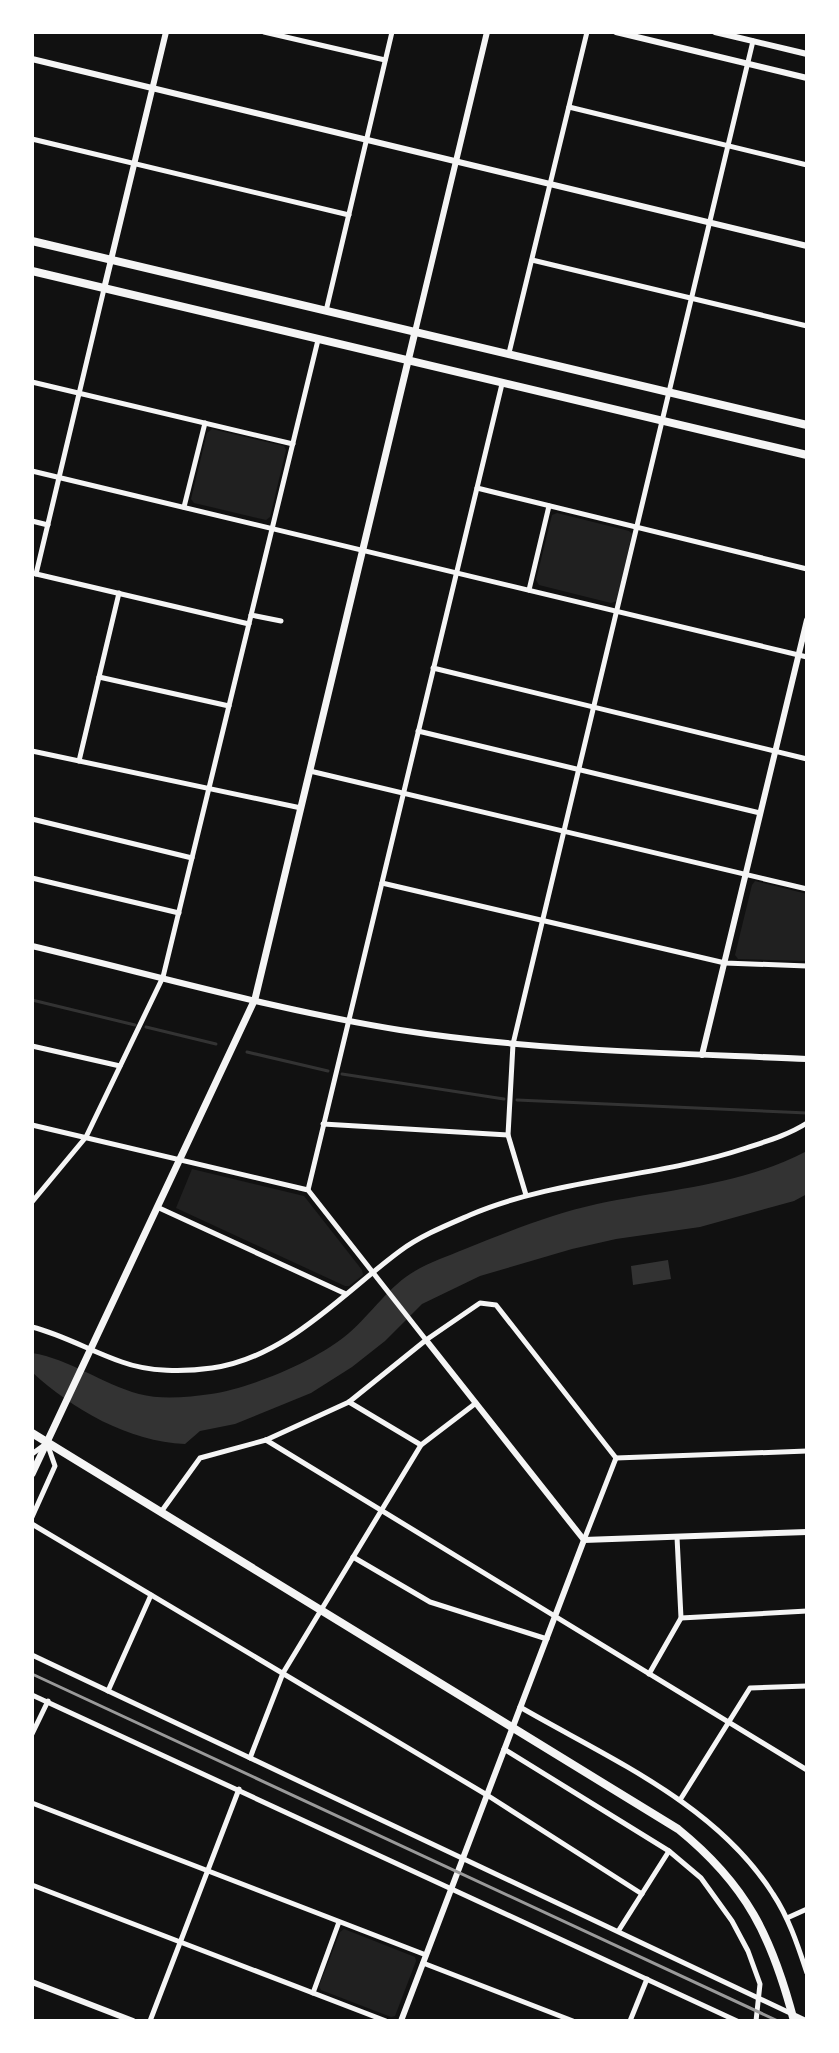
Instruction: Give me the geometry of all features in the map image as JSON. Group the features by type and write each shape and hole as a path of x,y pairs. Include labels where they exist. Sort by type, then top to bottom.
{"main road":[{"path":"32,241 807,425"},
{"path":"32,271 807,455"},
{"path":"33,1472 255,999 415,332"},
{"path":"32,1433 665,1819 706,1853 754,1913 774,1954 794,2021"},
{"path":"32,1442 47,1443"}],"street":[{"path":"166,32 34,573 249,624"},
{"path":"264,32 385,60"},
{"path":"326,311 392,32"},
{"path":"415,332 487,32"},
{"path":"509,354 587,32"},
{"path":"616,32 807,78"},
{"path":"715,32 807,54"},
{"path":"526,1195 508,1135 513,1044 753,41"},
{"path":"32,59 807,246"},
{"path":"569,107 807,165"},
{"path":"32,139 349,215"},
{"path":"532,260 807,326"},
{"path":"32,1202 86,1137 163,977 318,340"},
{"path":"32,382 293,444"},
{"path":"308,1190 502,384"},
{"path":"184,507 205,423"},
{"path":"32,471 807,657"},
{"path":"477,488 807,569"},
{"path":"529,590 549,506"},
{"path":"32,521 48,525"},
{"path":"79,761 119,593"},
{"path":"251,615 281,621"},
{"path":"702,1055 807,620"},
{"path":"433,668 807,759"},
{"path":"99,677 229,706"},
{"path":"418,731 760,813"},
{"path":"32,751 301,808"},
{"path":"310,771 807,889"},
{"path":"32,819 192,858"},
{"path":"32,878 179,913"},
{"path":"382,883 725,963 807,966"},
{"path":"32,946 400,1030 513,1044 807,1059"},
{"path":"32,1046 120,1066"},
{"path":"32,1327 141,1367 160,1370 213,1368 249,1357 318,1320 403,1249 471,1215 526,1195 719,1157 782,1137 807,1123"},
{"path":"323,1124 508,1135"},
{"path":"32,1125 308,1190 584,1540"},
{"path":"156,1207 346,1294"},
{"path":"161,1512 200,1458 266,1440 349,1402 426,1340 480,1303 496,1305 616,1458"},
{"path":"349,1402 421,1445"},
{"path":"250,1758 283,1673 421,1445 476,1403"},
{"path":"266,1440 807,1770"},
{"path":"32,1454 47,1443 55,1466 32,1517"},
{"path":"616,1458 807,1451"},
{"path":"401,2021 616,1458"},
{"path":"32,1524 487,1795 642,1894"},
{"path":"584,1540 807,1532"},
{"path":"649,1674 681,1618 677,1537"},
{"path":"353,1557 422,1599 547,1639"},
{"path":"108,1691 151,1595"},
{"path":"681,1618 807,1611"},
{"path":"32,1655 807,2021"},
{"path":"680,1800 750,1688 807,1686"},
{"path":"32,1695 737,2021"},
{"path":"32,1734 48,1701"},
{"path":"520,1707 680,1800 722,1833 773,1893 787,1918 807,1973"},
{"path":"504,1749 669,1851 701,1878 732,1921 748,1951 760,1984 756,2021"},
{"path":"150,2021 239,1789"},
{"path":"32,1803 339,1922 573,2021"},
{"path":"619,1930 669,1851"},
{"path":"32,1885 386,2021"},
{"path":"787,1918 807,1909"},
{"path":"313,1993 339,1922"},
{"path":"630,2021 647,1979"},
{"path":"32,1982 133,2021"}],"shaded area":[{"path":"212,429 284,446 286,450 270,517 266,520 194,503 191,499 207,433"},
{"path":"557,513 632,534 617,601 611,603 539,585 536,580 552,515"},
{"path":"755,881 807,894 807,961 738,959 735,955"},
{"path":"807,1151 807,1194 794,1201 700,1227 616,1239 572,1249 480,1276 422,1304 385,1341 311,1393 235,1424 200,1431 185,1444 143,1437 102,1421 65,1399 32,1372 32,1353 148,1396 194,1396 246,1386 303,1363 336,1343 406,1277 439,1259 563,1213 730,1179 782,1163"},
{"path":"192,1169 304,1196 363,1275 345,1286 176,1208"},
{"path":"668,1260 671,1279 633,1285 631,1266"},
{"path":"344,1929 415,1957 395,2016 321,1990 319,1986 340,1932"}],"waterway":[{"path":"32,1000 135,1025"},
{"path":"146,1027 216,1044"},
{"path":"247,1052 328,1071"},
{"path":"342,1074 504,1099"},
{"path":"517,1100 807,1113"}],"railway":[{"path":"32,1674 778,2021"}]}
